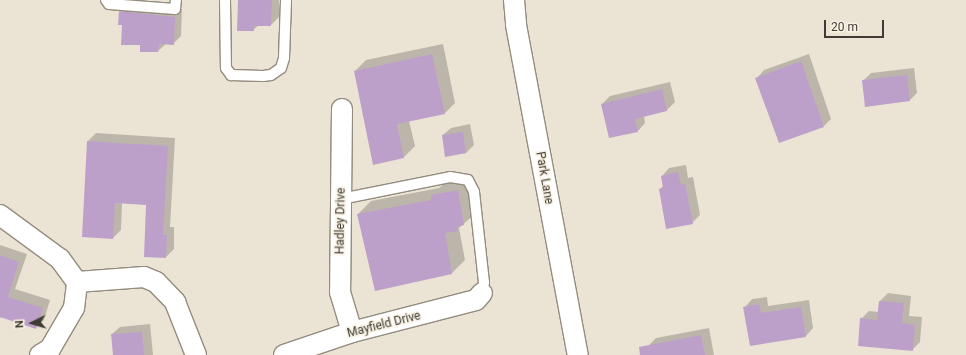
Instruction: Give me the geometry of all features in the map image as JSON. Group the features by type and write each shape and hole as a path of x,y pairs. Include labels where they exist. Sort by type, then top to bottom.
{"street":[{"name":"Park Lane","path":"514,0 516,26 578,355"},
{"name":"Hadley Drive","path":"342,109 340,292 352,332"},
{"path":"0,215 60,258 76,282 74,308 50,349 40,355"},
{"path":"76,282 144,277 156,282 175,302 196,355"},
{"name":"Mayfield Drive","path":"284,355 352,332 476,300 482,293"}],"lane":[{"path":"106,0 110,4 175,9 176,0"},
{"path":"225,0 226,68 231,75 263,76 271,75 281,68 284,58 286,0"},
{"path":"341,199 450,177 468,180 474,192 484,282 482,293"}],"building":[{"path":"238,0 272,0 271,26 254,26 254,31 237,31"},
{"path":"119,11 175,17 174,45 159,44 158,52 140,52 140,45 121,45 122,25 118,25"},
{"path":"432,54 445,114 397,124 404,158 373,165 354,71"},
{"path":"801,61 824,127 779,143 755,78"},
{"path":"907,75 910,101 865,107 862,80"},
{"path":"662,89 667,111 635,119 638,132 609,138 601,104"},
{"path":"463,132 466,153 445,157 442,135"},
{"path":"87,141 168,146 163,235 167,235 166,258 144,257 146,205 115,203 113,239 82,237"},
{"path":"678,172 681,185 685,184 693,224 666,229 659,189 663,188 661,176"},
{"path":"458,190 464,225 457,227 458,231 445,233 452,274 375,291 357,214 431,200 431,195"},
{"path":"0,255 19,262 8,297 43,308 36,329 0,317"},
{"path":"879,301 904,303 902,323 915,325 913,351 858,346 860,318 877,320"},
{"path":"759,304 761,313 801,307 806,337 750,346 743,307"},
{"path":"142,332 144,355 113,355 111,334"},
{"path":"701,335 705,355 640,355 639,347"}]}
